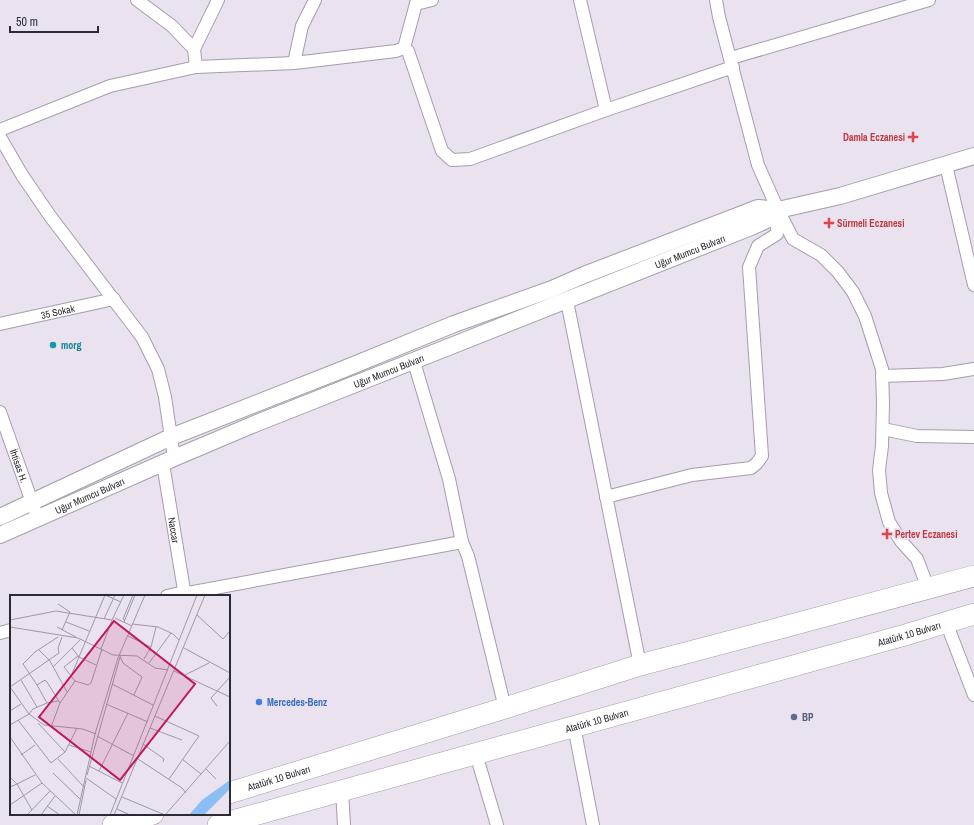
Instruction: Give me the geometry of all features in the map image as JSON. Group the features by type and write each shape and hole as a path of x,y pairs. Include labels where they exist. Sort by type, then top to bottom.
{"highway":[{"name":"Atatürk 10 Bulvarı","path":"230,793 640,665 974,576"},
{"name":"Atatürk 10 Bulvarı","path":"220,825 342,790 517,744 574,726 905,635 974,614"},
{"path":"113,825 149,815"}],"street":[{"path":"137,0 172,26 194,49"},
{"path":"196,67 194,49 218,0"},
{"path":"294,63 302,26 315,0"},
{"path":"404,48 416,2 432,0"},
{"path":"580,0 606,110"},
{"path":"716,0 719,17 758,165 778,210 793,239 820,255 838,272 853,292 866,316 882,369 883,429 878,470 880,493 889,522 901,542 917,559 928,588"},
{"path":"404,48 408,51 442,151 452,160 470,159 606,110 732,62 929,0"},
{"path":"0,130 110,86 196,67 294,63 396,51 404,48"},
{"name":"Naccar","path":"0,137 22,175 50,216 114,298 142,337 158,369 165,397 171,437 168,461 185,594"},
{"name":"Uğur Mumcu Bulvarı","path":"0,517 33,503 109,465 171,437 454,324 552,290 584,275 758,208 778,210 840,196 974,156"},
{"path":"946,165 974,285"},
{"path":"606,497 692,476 750,468 757,463 762,456 749,267 758,246 777,234 778,210"},
{"name":"Uğur Mumcu Bulvarı","path":"0,535 267,419 414,362 751,227 771,218 778,210"},
{"name":"35 Sokak","path":"0,324 114,298"},
{"path":"567,300 640,665"},
{"path":"414,362 449,479 462,542 468,556 505,708"},
{"path":"882,376 943,374 974,369"},
{"name":"İhtisas H.","path":"0,412 38,519"},
{"path":"883,429 917,436 974,437"},
{"path":"185,594 462,542"},
{"path":"946,622 974,695"},
{"path":"0,633 10,630"},
{"path":"574,726 593,825"},
{"path":"476,754 497,825"},
{"path":"342,790 344,825"}],"place":[{"name":"Damla Eczanesi","path":"913,137"},
{"name":"Sürmeli Eczanesi","path":"829,223"},
{"name":"morg","path":"53,345"},
{"name":"Pertev Eczanesi","path":"887,534"},
{"name":"Mercedes-Benz","path":"259,702"},
{"name":"BP","path":"794,717"}]}
